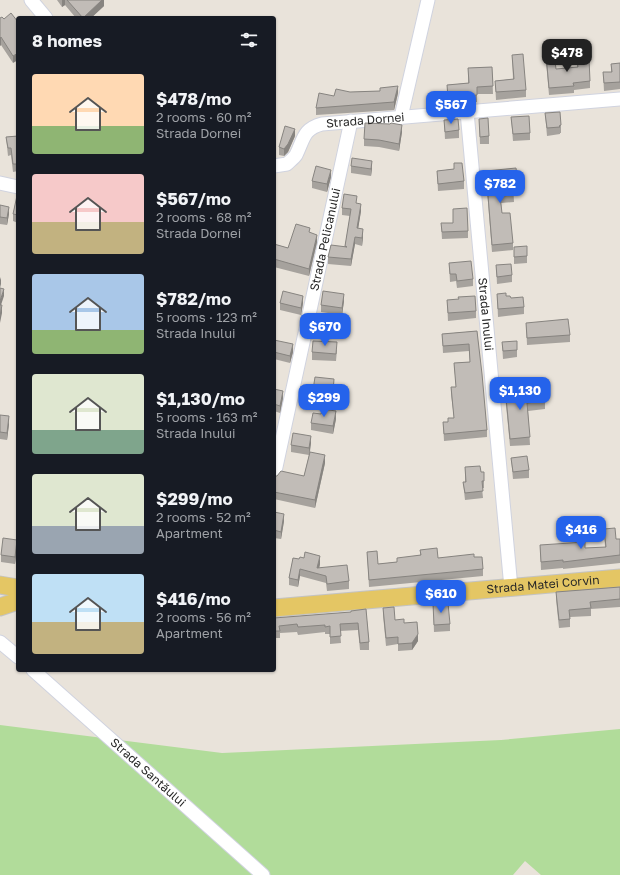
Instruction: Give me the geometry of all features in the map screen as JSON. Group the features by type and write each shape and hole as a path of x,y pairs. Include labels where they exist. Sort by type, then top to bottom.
{"main road":[{"name":"Strada Matei Corvin","path":"276,608 620,578"},
{"path":"0,586 16,588"},
{"path":"0,607 16,601"}],"street":[{"path":"31,0 44,16"},
{"path":"401,117 428,0"},
{"name":"Strada Dornei","path":"276,166 287,164 295,156 303,137 308,131 314,126 322,124 620,98"},
{"name":"Strada Inului","path":"468,112 511,588"},
{"name":"Strada Pelicanului","path":"276,467 351,121"},
{"path":"0,183 16,187"},
{"path":"0,642 16,655"},
{"name":"Strada Santăului","path":"35,672 262,875"}],"green space":[{"path":"0,725 222,753 501,740 620,729 620,875 541,875 525,861 513,875 0,875"}],"building":[{"path":"67,0 102,0 85,16 81,16"},
{"path":"11,13 16,19 16,54 13,56 1,37 0,38 0,18 2,17 4,19"},
{"path":"523,54 526,90 496,92 495,81 514,79 512,55"},
{"path":"554,54 556,69 578,67 577,60 589,59 590,81 573,83 574,86 549,88 546,55"},
{"path":"620,63 620,82 604,83 603,72 612,72 611,64"},
{"path":"492,67 493,86 477,87 477,95 448,98 447,85 469,83 468,68"},
{"path":"398,86 394,102 316,108 319,93 334,96 336,89 350,92 380,91 380,88"},
{"path":"560,112 560,127 547,128 545,113"},
{"path":"529,116 530,133 513,134 511,117"},
{"path":"488,118 489,136 480,137 479,119"},
{"path":"458,119 459,130 445,132 444,120"},
{"path":"365,123 391,123 402,125 399,144 364,139"},
{"path":"285,126 295,129 284,149 279,147"},
{"path":"16,136 16,164 13,164 11,148 8,148 6,137"},
{"path":"352,158 372,161 371,169 351,166"},
{"path":"454,163 462,163 464,181 438,184 437,171 454,169"},
{"path":"316,166 331,170 327,184 312,181"},
{"path":"516,168 517,176 512,177 514,195 500,196 502,213 510,213 513,243 492,245 486,171"},
{"path":"344,194 357,196 356,203 361,204 357,228 363,229 362,238 355,237 351,259 328,257 331,245 347,247 345,246 351,209 342,208"},
{"path":"16,200 16,215 13,214"},
{"path":"0,205 9,207 7,218 0,217"},
{"path":"467,208 468,231 442,232 441,223 453,223 453,209"},
{"path":"296,224 310,228 309,232 317,235 309,269 276,260 276,245 288,248"},
{"path":"527,246 527,256 514,257 514,247"},
{"path":"471,261 473,279 457,281 456,274 450,274 449,263"},
{"path":"511,264 512,275 497,277 496,265"},
{"path":"0,288 4,289 0,301"},
{"path":"283,291 303,296 301,308 280,303"},
{"path":"323,291 344,294 342,308 321,305"},
{"path":"506,293 506,296 510,296 511,298 523,297 524,307 498,309 497,294"},
{"path":"475,296 476,311 448,313 447,300 459,299 458,297"},
{"path":"0,305 2,305 0,316"},
{"path":"568,319 570,335 527,338 526,323"},
{"path":"477,331 487,430 444,434 443,422 448,422 448,418 454,418 451,387 456,387 454,363 470,362 469,344 443,346 442,334"},
{"path":"276,340 293,344 290,356 276,352"},
{"path":"313,341 337,342 336,354 312,352"},
{"path":"517,341 517,350 503,351 502,342"},
{"path":"315,377 334,379 333,392 313,390"},
{"path":"517,386 518,394 544,391 545,401 527,403 530,437 510,439 505,387"},
{"path":"276,389 283,391 280,406 276,405"},
{"path":"322,409 336,411 333,426 311,423 313,413 321,414"},
{"path":"0,415 9,416 7,433 0,432"},
{"path":"293,433 311,436 309,448 291,445"},
{"path":"310,452 325,455 315,500 276,492 276,476 281,471 304,476"},
{"path":"527,456 529,470 513,472 511,458"},
{"path":"480,466 481,472 484,472 484,481 482,481 483,491 465,493 463,482 466,482 465,467"},
{"path":"276,512 284,514 281,532 276,531"},
{"path":"615,528 616,539 620,539 620,555 563,562 563,560 541,562 540,545 585,542 585,548 606,547 604,529"},
{"path":"3,538 16,540 15,557 1,555"},
{"path":"437,548 438,558 474,554 474,557 482,557 483,569 369,580 367,552 377,551 378,564 397,562 397,558 421,555 420,550"},
{"path":"305,552 320,556 317,568 347,565 349,581 327,584 326,576 300,569 298,580 289,578 293,558 304,558"},
{"path":"620,587 620,599 590,602 591,608 569,610 570,619 559,620 556,592"},
{"path":"448,603 450,624 434,625 433,604"},
{"path":"394,607 395,620 404,619 404,623 417,622 418,634 412,643 398,644 398,637 386,638 383,608"},
{"path":"366,609 369,642 360,643 358,623 340,624 341,636 330,637 330,626 325,627 325,625 298,627 297,624 279,626 280,631 276,631 276,618"}]}
